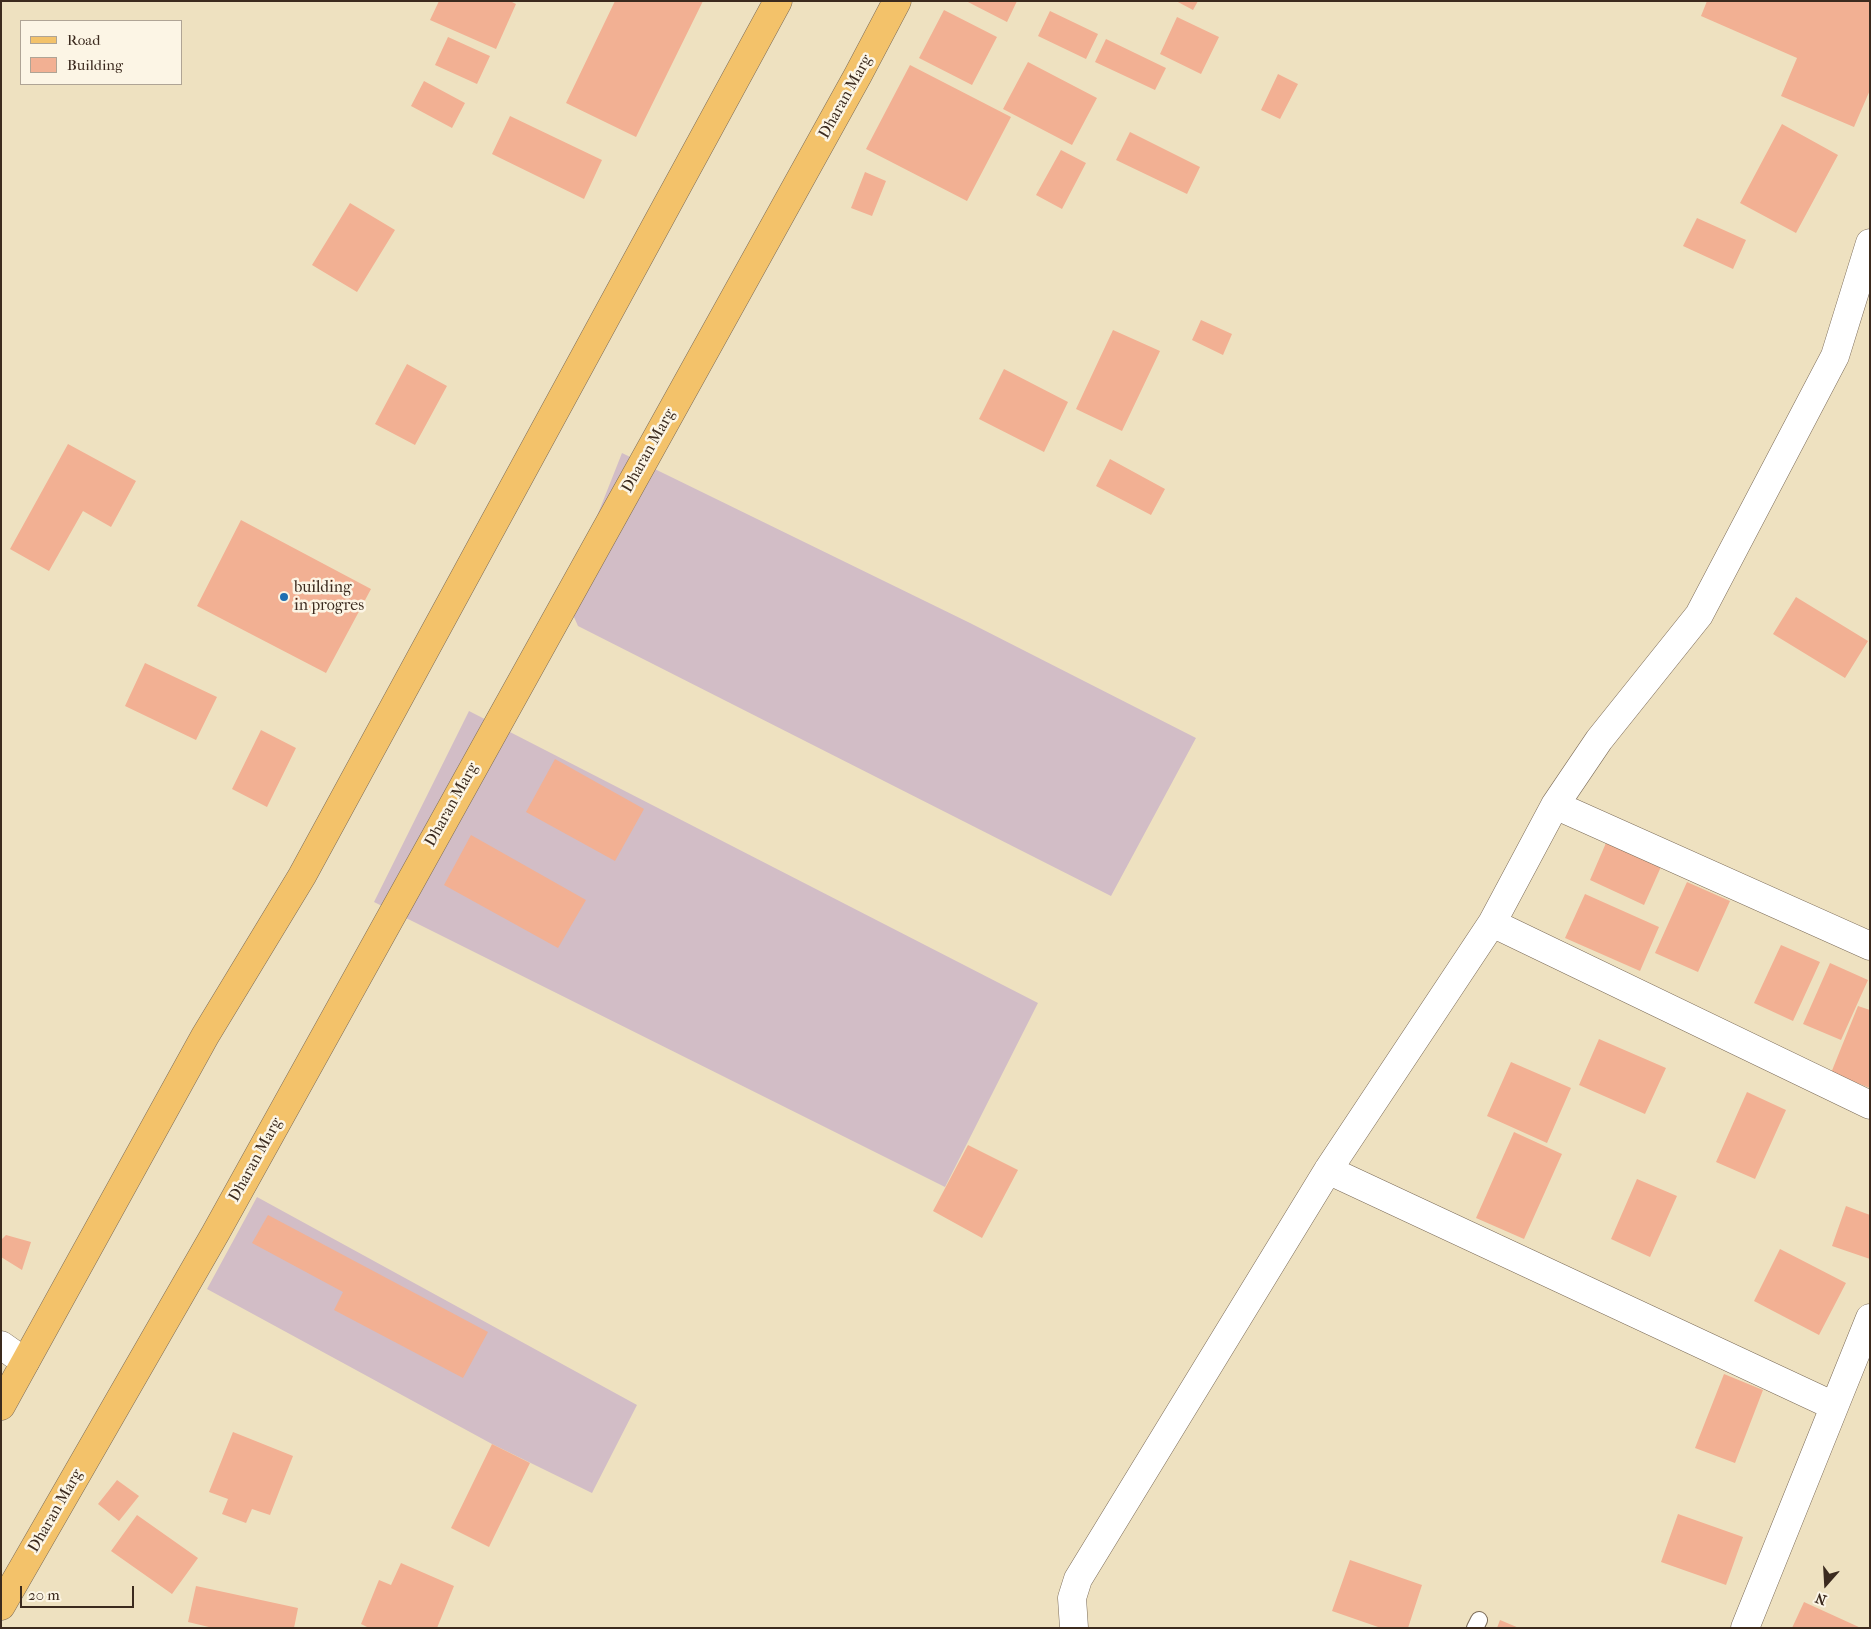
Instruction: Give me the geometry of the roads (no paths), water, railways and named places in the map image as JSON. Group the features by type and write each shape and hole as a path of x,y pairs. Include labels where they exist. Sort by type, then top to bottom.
{"main road":[{"path":"1,1406 205,1036 302,876 778,1"},
{"name":"Dharan Marg","path":"1,1606 215,1234 854,84 897,1"}],"street":[{"path":"1074,1628 1072,1598 1078,1580 1328,1170 1492,923 1555,805 1598,740 1699,615 1835,356 1870,243"},
{"path":"1555,805 1870,946"},
{"path":"1492,923 1870,1104"},
{"path":"1328,1170 1834,1406"},
{"path":"1744,1628 1870,1318"},
{"path":"1,1346 26,1362"}],"place":[{"name":"building in progres","path":"284,597"}]}
